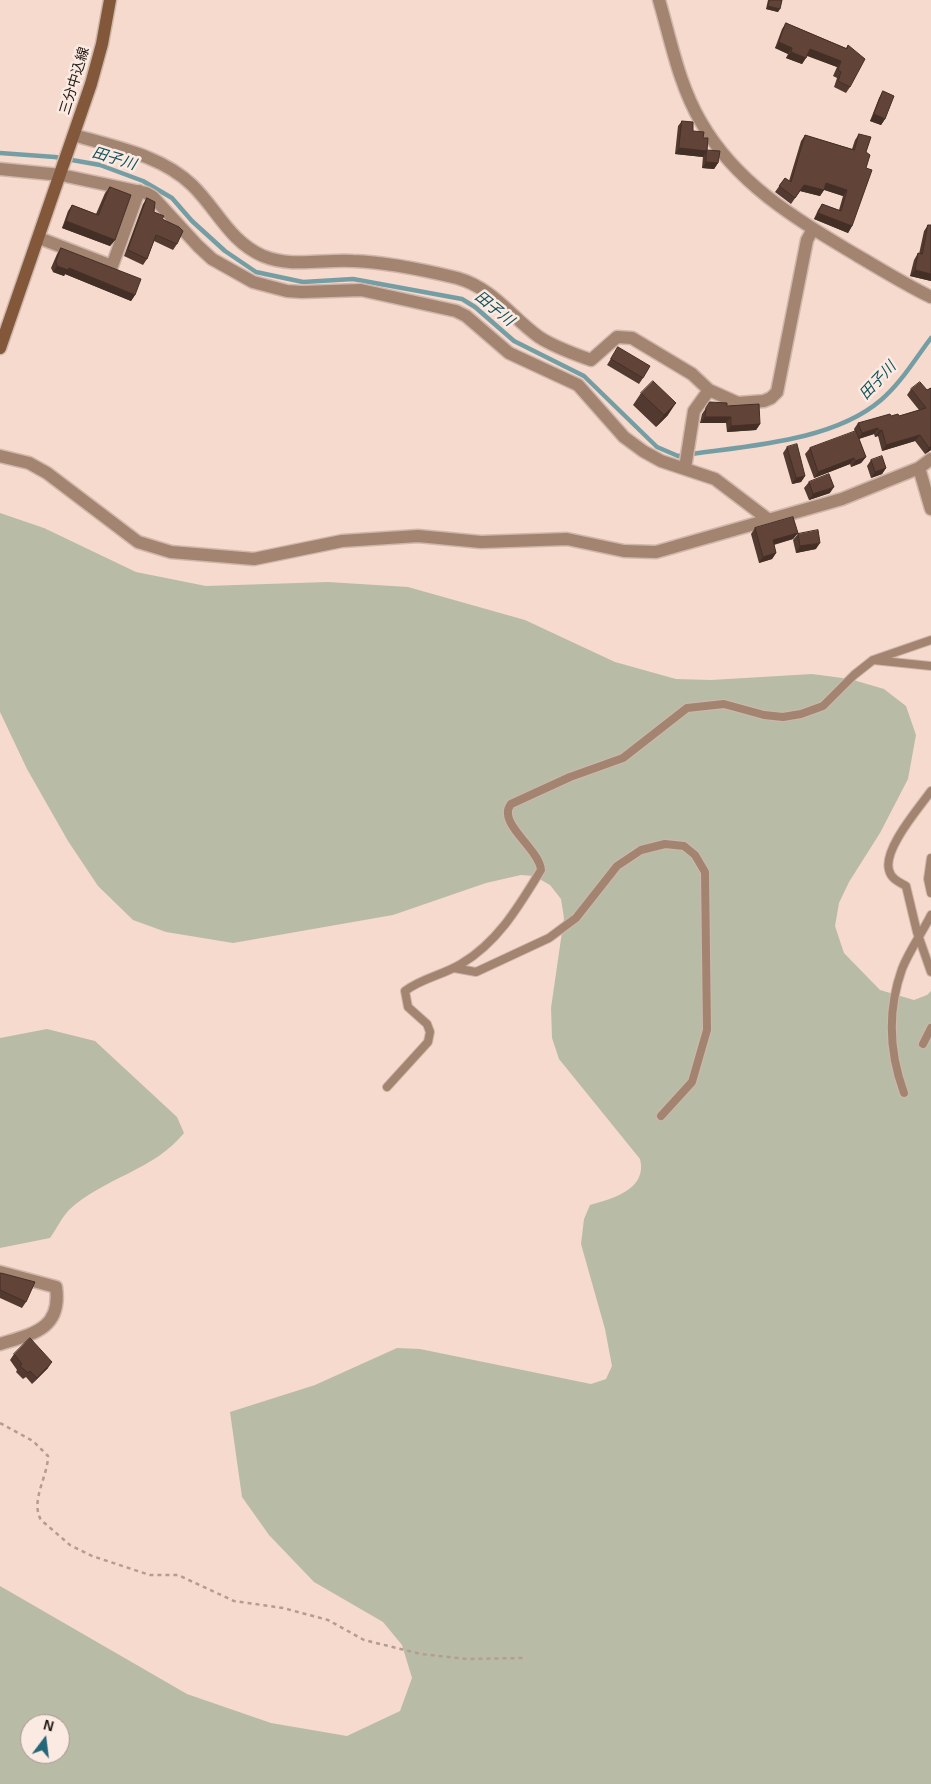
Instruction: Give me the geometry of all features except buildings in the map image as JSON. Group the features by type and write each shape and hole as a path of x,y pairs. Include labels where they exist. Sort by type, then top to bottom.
{"main road":[{"name":"三分中込線","path":"0,348 62,172 98,61 110,0"}],"street":[{"path":"659,0 680,75 701,122 716,145 747,180 764,196 813,229 931,297"},
{"path":"74,136 141,156 179,174 203,197 235,238 264,256 293,263 336,260 370,262 459,279 478,286 492,295 541,338 578,355 591,360 611,341 624,336 632,338 692,374 709,390 738,404 764,401 777,392 807,240 813,229"},
{"path":"0,169 62,172 140,191 153,197 212,259 253,282 287,291 361,290 456,311 466,316 509,353 578,385 624,437 638,448 661,461 685,466 715,479 768,520"},
{"path":"39,238 112,266 140,191"},
{"path":"685,466 694,411 709,390"},
{"path":"0,456 29,463 47,473 138,542 171,552 240,559 278,556 342,541 396,536 482,542 567,539 624,551 656,552 842,499 919,468 931,459"},
{"path":"919,468 931,509"},
{"path":"0,1272 56,1287 58,1302 53,1316 45,1327 32,1335 0,1344"}],"lane":[{"path":"386,1087 428,1042 430,1032 427,1024 408,1006 406,991 417,982 454,968 486,947 518,907 541,870 536,857 506,818 506,809 510,804 570,777 623,758 687,708 724,704 783,717 801,714 823,706 872,660 931,640"},
{"path":"872,660 931,666"},
{"path":"931,791 905,824 890,858 888,869 892,877 906,886 919,937 931,972"},
{"path":"454,968 476,972 548,938 576,918 617,866 641,850 665,844 684,846 695,855 705,872 707,1030 692,1082 661,1116"},
{"path":"931,858 928,879 931,893"},
{"path":"904,1093 895,1067 892,1050 892,1016 903,968 931,915"},
{"path":"923,1044 931,1028"}],"path":[{"path":"0,1423 33,1441 48,1456 38,1502 40,1520 70,1545 92,1556 150,1575 178,1575 234,1601 283,1608 328,1620 364,1640 421,1654 467,1659 523,1658"}],"green space":[{"path":"0,513 44,528 136,572 206,586 328,582 408,587 525,620 615,662 676,679 711,680 812,674 850,679 884,689 906,706 916,735 908,779 880,833 849,882 839,903 835,926 844,953 880,990 914,1000 927,995 931,991 931,1784 0,1784 0,1586 187,1694 271,1723 347,1736 400,1711 412,1678 402,1645 383,1622 314,1582 269,1535 242,1497 230,1412 315,1385 397,1348 420,1349 591,1384 606,1379 612,1366 605,1329 581,1244 584,1219 590,1205 618,1196 633,1185 639,1178 641,1169 640,1159 559,1059 552,1038 551,1008 564,918 561,899 550,885 534,876 521,875 486,883 393,915 233,943 166,932 133,920 98,886 68,841 27,769 0,712"},
{"path":"47,1029 95,1041 177,1117 184,1133 159,1156 83,1199 66,1213 50,1238 0,1248 0,1038"}],"waterway":[{"name":"田子川","path":"0,153 55,157 100,165 143,181 172,198 192,221 225,251 256,272 303,282 353,279 462,299 475,307 514,341 584,376 657,447 678,456 757,445 811,434 861,414 888,393 931,338"}]}
